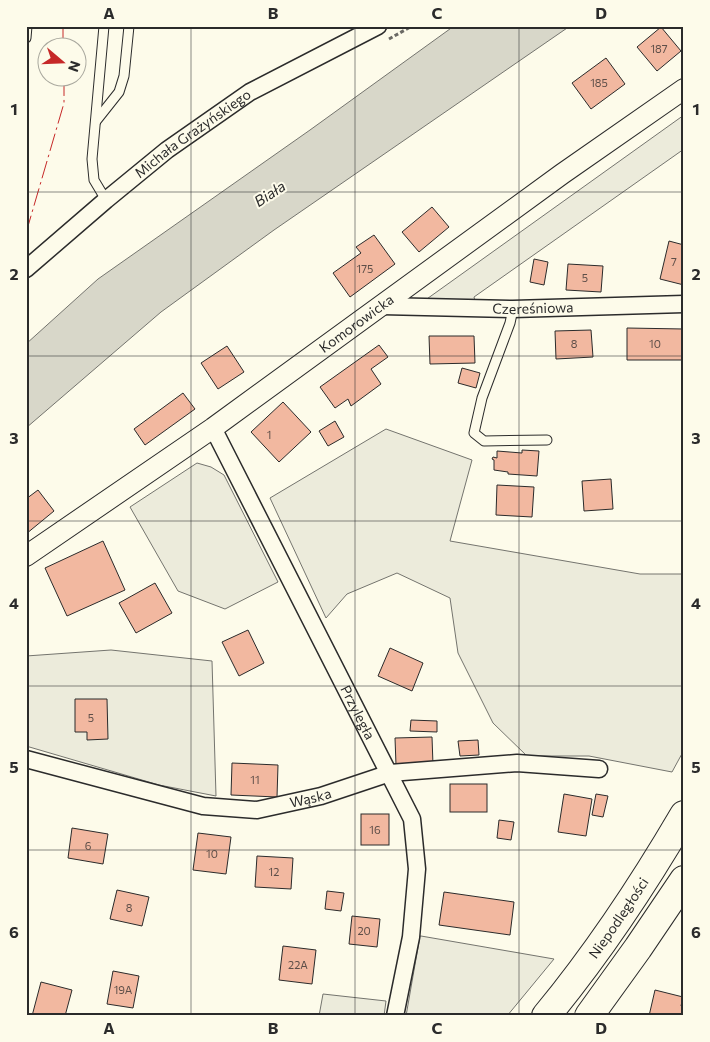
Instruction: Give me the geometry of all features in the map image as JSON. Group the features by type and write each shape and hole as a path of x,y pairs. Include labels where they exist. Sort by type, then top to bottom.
{"highway":[{"name":"Niepodległości","path":"546,1016 609,933 652,869 684,815"},
{"path":"589,1016 684,880"}],"street":[{"name":"Michała Grażyńskiego","path":"26,269 166,150 250,92 378,26"},
{"name":"Komorowicka","path":"26,556 213,428 562,174 684,90"},
{"name":"Czereśniowa","path":"382,306 513,309 684,304"},
{"name":"Przyległa","path":"213,428 412,819 417,869 411,937 395,1016"},
{"name":"Wąska","path":"26,759 203,806 257,810 321,796 390,774 517,763 599,769"}],"lane":[{"path":"26,38 27,26"},
{"path":"104,26 92,159 94,180 106,200"},
{"path":"96,121 118,92 124,76 129,26"},
{"path":"513,309 510,324 482,398 474,433 484,442 547,440"}],"path":[{"path":"388,40 412,26"}],"shaded area":[{"path":"684,115 684,149 474,297 475,301 424,301"},
{"path":"386,429 472,460 450,541 640,574 684,574 684,750 672,772 589,756 527,756 493,723 458,653 450,598 397,573 347,594 326,618 270,498"},
{"path":"197,463 211,467 224,475 278,582 225,609 178,591 130,507"},
{"path":"111,650 212,661 216,796 159,785 26,746 26,656"},
{"path":"420,936 554,959 507,1016 406,1016"},
{"path":"323,994 386,1001 384,1016 319,1016"}],"water":[{"name":"Biała","path":"454,26 570,26 274,230 161,312 26,428 26,344 98,279"}],"building":[{"path":"661,27 681,51 657,71 637,47"},
{"path":"606,58 625,84 591,109 572,83"},
{"path":"432,207 449,227 419,252 402,232"},
{"path":"374,235 395,264 350,297 333,273 361,253 356,247"},
{"path":"669,241 684,245 684,285 660,279"},
{"path":"534,259 548,262 544,285 530,282"},
{"path":"568,264 603,266 601,292 566,290"},
{"path":"627,328 684,329 684,360 627,360"},
{"path":"591,330 593,357 556,359 555,331"},
{"path":"429,336 474,336 475,363 430,364"},
{"path":"379,345 388,357 371,369 381,384 351,406 348,399 335,408 320,387"},
{"path":"227,346 244,372 218,389 201,363"},
{"path":"462,368 480,373 476,388 458,383"},
{"path":"183,393 195,409 145,445 134,429"},
{"path":"283,402 311,432 279,462 251,432"},
{"path":"335,421 344,437 328,446 319,431"},
{"path":"522,450 539,451 537,476 508,474 508,472 494,470 494,460 492,459 493,457 497,458 497,451 522,453"},
{"path":"611,479 613,509 584,511 582,481"},
{"path":"497,485 534,487 532,517 496,515"},
{"path":"38,490 54,511 26,534 26,499"},
{"path":"103,541 125,590 67,616 45,568"},
{"path":"155,583 172,613 136,633 119,603"},
{"path":"248,630 264,663 239,676 222,642"},
{"path":"390,648 423,663 412,691 378,676"},
{"path":"75,699 107,699 108,739 87,740 87,732 75,732"},
{"path":"411,720 437,721 437,732 410,731"},
{"path":"432,737 433,765 396,765 395,738"},
{"path":"478,740 479,755 460,756 458,741"},
{"path":"232,763 278,765 277,797 231,795"},
{"path":"450,784 487,784 487,812 450,812"},
{"path":"564,794 592,799 586,836 558,832"},
{"path":"596,794 608,796 603,817 592,815"},
{"path":"361,814 389,814 389,845 361,845"},
{"path":"499,820 514,822 511,840 497,838"},
{"path":"72,828 108,834 103,864 68,858"},
{"path":"198,833 231,837 226,874 193,870"},
{"path":"257,856 293,858 291,889 255,887"},
{"path":"117,890 149,897 142,926 110,919"},
{"path":"327,891 344,893 341,911 325,909"},
{"path":"444,892 514,902 510,935 439,925"},
{"path":"352,916 380,919 377,947 349,944"},
{"path":"283,946 316,950 312,984 279,980"},
{"path":"113,971 139,976 133,1008 107,1004"},
{"path":"41,982 72,990 65,1016 32,1016"},
{"path":"655,990 683,997 681,1006 684,1006 684,1016 649,1016"}],"power":[{"path":"63,26 63,38"},
{"path":"26,233 64,103 64,88"}]}
